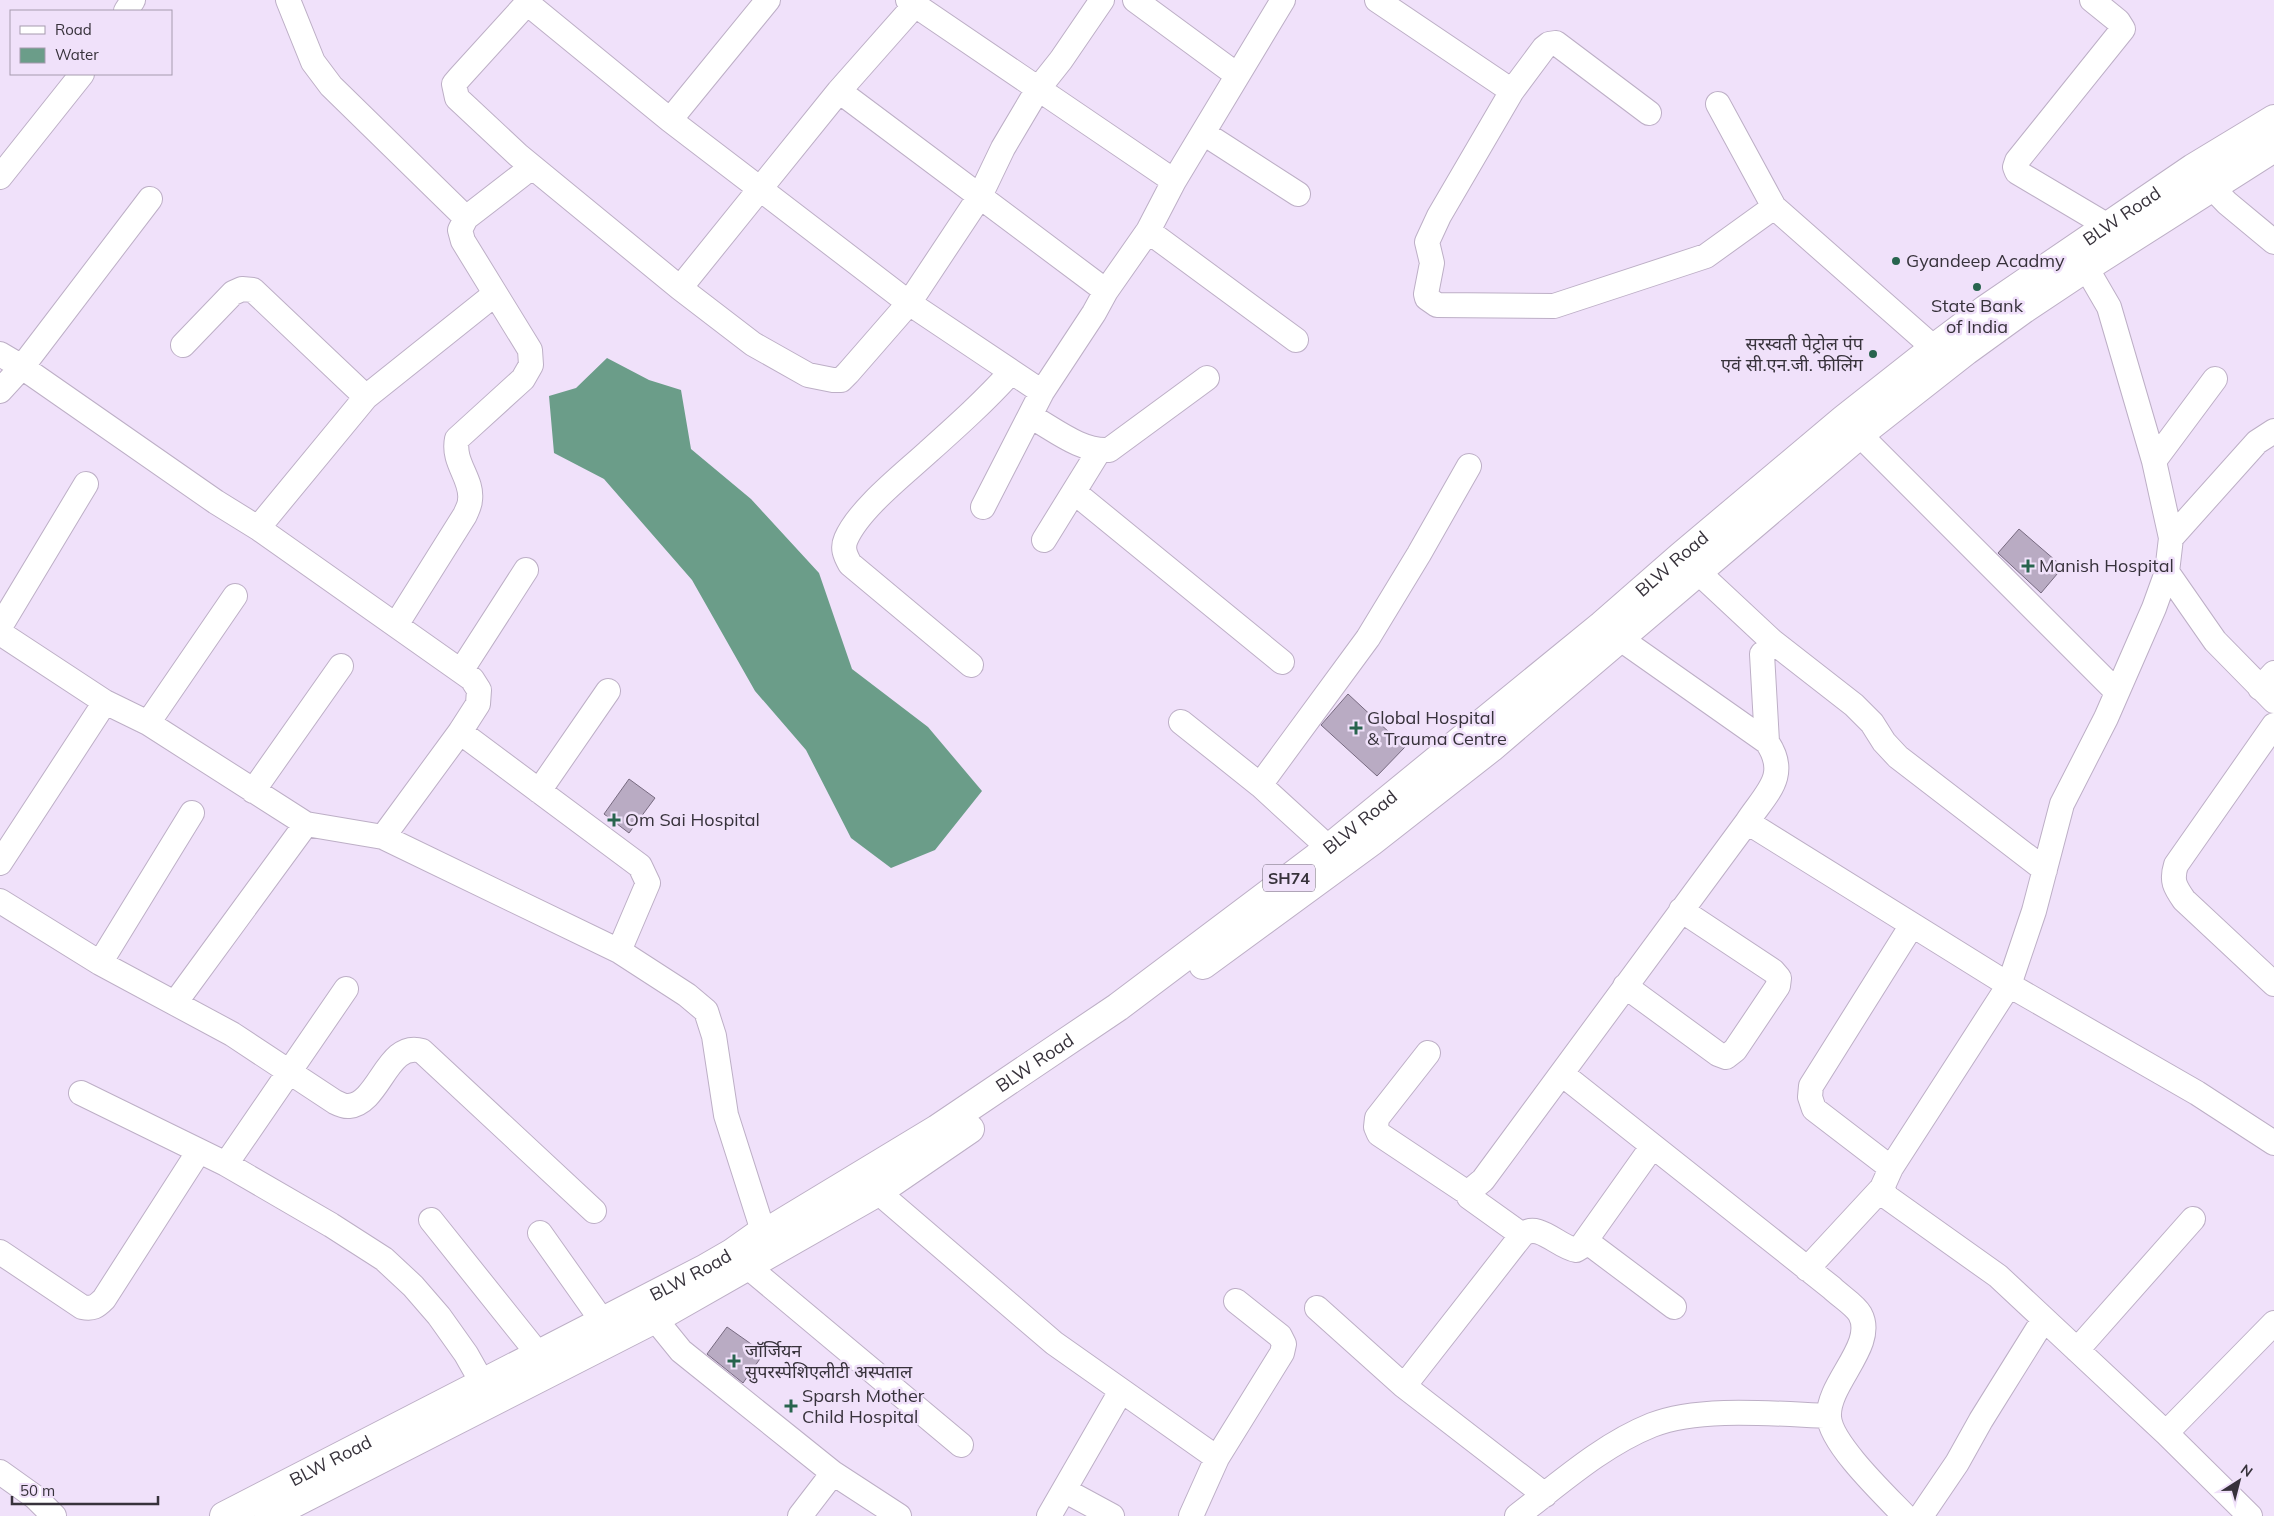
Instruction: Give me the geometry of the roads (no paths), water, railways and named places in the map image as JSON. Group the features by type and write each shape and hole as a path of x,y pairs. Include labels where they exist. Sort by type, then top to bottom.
{"main road":[{"name":"BLW Road","path":"224,1516 483,1384 517,1378 539,1355 603,1322 703,1280 732,1254 763,1231 859,1194 937,1129 1118,1006 1329,848 1610,632 1681,556 1852,427 1934,348 2080,258 2108,226 2202,177 2274,119"},
{"name":"SH74","path":"268,1516 517,1378 655,1319 703,1280 747,1266 1094,1045 1371,842 1491,748 1610,632 1698,572 1852,427 1966,351 2024,309 2080,258 2202,177 2274,148"}],"street":[{"path":"288,0 313,62 331,86 466,218"},
{"path":"670,120 768,0"},
{"path":"1042,392 909,303 670,120 528,2 454,84 457,98 532,166 680,288 753,344 808,375 841,380 909,303 980,196 1003,148 1038,89 1061,60 1102,0"},
{"path":"1135,0 1238,75"},
{"path":"983,507 1042,392 1094,313 1106,291 1148,231 1174,181 1205,134 1282,0"},
{"path":"1377,0 1512,91"},
{"path":"2092,0 2118,21 2123,30 2016,161 2015,167 2017,172 2108,226"},
{"path":"680,288 912,2 1174,181"},
{"path":"1649,114 1556,44 1544,48 1512,91 1439,216 1427,242 1432,263 1426,294 1432,303 1438,305 1554,306 1706,256 1774,208"},
{"path":"0,177 81,75"},
{"path":"839,91 1106,291"},
{"path":"1718,104 1774,208 1934,348"},
{"path":"1205,134 1298,194"},
{"path":"396,625 465,515 471,499 468,484 454,450 457,439 523,379 531,365 530,350 463,241 460,230 466,218 532,166"},
{"path":"2202,177 2227,203 2274,242"},
{"path":"0,391 22,367 150,199"},
{"path":"1148,231 1296,340"},
{"path":"1807,1269 1887,1178 2009,985 2034,911 2062,804 2117,692 2167,572 2171,538 2154,461 2109,307 2080,258"},
{"path":"183,345 233,293 242,289 253,290 366,397"},
{"path":"258,528 366,397 495,294"},
{"path":"0,354 22,367 216,502 258,528 472,679 479,690 478,704 384,837"},
{"path":"971,665 850,564 844,552 845,541 853,526 890,486 980,407 1011,372"},
{"path":"1030,416 1088,448 1099,451 1109,450 1207,378"},
{"path":"2154,461 2215,380"},
{"path":"1852,427 2117,692"},
{"path":"2171,538 2257,442 2274,431"},
{"path":"1044,540 1099,451"},
{"path":"1260,785 1368,638 1420,554 1469,466"},
{"path":"0,627 86,484"},
{"path":"1074,492 1282,662"},
{"path":"461,671 526,570"},
{"path":"1698,572 1772,641 1854,705 1872,723 1884,742 1898,757 2045,870"},
{"path":"2167,572 2216,641 2269,687"},
{"path":"148,723 235,596"},
{"path":"1428,1053 1377,1118 1376,1127 1379,1134 1463,1190 1471,1190 1483,1180 1562,1074 1747,822 1776,778 1778,766 1776,754 1767,742 1610,632"},
{"path":"0,633 105,702 148,723 306,824 384,837 619,951 687,995 706,1011 714,1036 726,1115 763,1231"},
{"path":"1762,654 1767,742"},
{"path":"253,791 341,666"},
{"path":"539,791 608,691"},
{"path":"2,855 105,702"},
{"path":"1181,722 1260,785 1329,848"},
{"path":"2274,725 2176,865 2173,874 2174,886 2184,900 2274,984"},
{"path":"460,732 640,866 646,874 648,884 619,951"},
{"path":"100,963 192,813"},
{"path":"1747,822 2009,985 2197,1093 2274,1143"},
{"path":"175,1003 306,824"},
{"path":"0,901 100,963 232,1034 291,1071 335,1102 348,1107 361,1103 401,1053 414,1049 422,1051 594,1211"},
{"path":"1626,986 1718,1054 1726,1056 1735,1050 1778,986 1779,978 1773,970 1681,910"},
{"path":"1912,925 1811,1086 1810,1097 1814,1109 1887,1178 1887,1197 1998,1276 2166,1433 2250,1516"},
{"path":"226,1164 346,988"},
{"path":"1562,1074 1860,1313 1864,1326 1863,1338 1836,1388 1829,1416 1836,1435 1848,1453 1905,1516"},
{"path":"81,1093 226,1164 331,1225 384,1259 413,1286 439,1316 466,1354 483,1384"},
{"path":"1404,1386 1522,1235 1528,1230 1535,1229 1568,1249 1576,1250 1586,1240 1652,1148"},
{"path":"0,1252 82,1307 91,1309 96,1307 104,1299 199,1151"},
{"path":"859,1194 1054,1343 1217,1458"},
{"path":"1469,1197 1522,1235"},
{"path":"2077,1350 2193,1219"},
{"path":"431,1220 539,1355"},
{"path":"540,1232 603,1322"},
{"path":"1586,1240 1674,1307"},
{"path":"747,1266 961,1445"},
{"path":"1191,1516 1217,1458 1282,1353 1284,1344 1280,1336 1236,1301"},
{"path":"1317,1308 1404,1386 1545,1495"},
{"path":"655,1319 681,1350 834,1473 899,1516"},
{"path":"1921,1516 1957,1463 1981,1420 2044,1319"},
{"path":"2166,1433 2274,1323"},
{"path":"1049,1516 1121,1391"},
{"path":"1516,1516 1627,1437 1653,1424 1690,1416 1732,1413 1829,1416"},
{"path":"0,1472 35,1498 54,1516"},
{"path":"800,1516 834,1473"},
{"path":"1064,1490 1112,1516"}],"water":[{"path":"607,358 649,380 681,390 691,449 751,499 819,573 852,669 928,727 982,791 935,850 891,868 851,838 806,750 755,691 692,580 604,479 554,453 549,396 576,388"}],"place":[{"name":"Gyandeep Acadmy","path":"1896,261"},
{"name":"State Bank of India","path":"1977,287"},
{"name":"सरस्वती पेट्रोल पंप एवं सी.एन.जी. फीलिंग","path":"1873,354"},
{"name":"Manish Hospital","path":"2028,566"},
{"name":"Global Hospital & Trauma Centre","path":"1356,728"},
{"name":"Om Sai Hospital","path":"614,820"},
{"name":"जाॅर्जियन सुपरस्पेशिएलीटी अस्पताल","path":"734,1361"},
{"name":"Sparsh Mother Child Hospital","path":"791,1406"}]}
